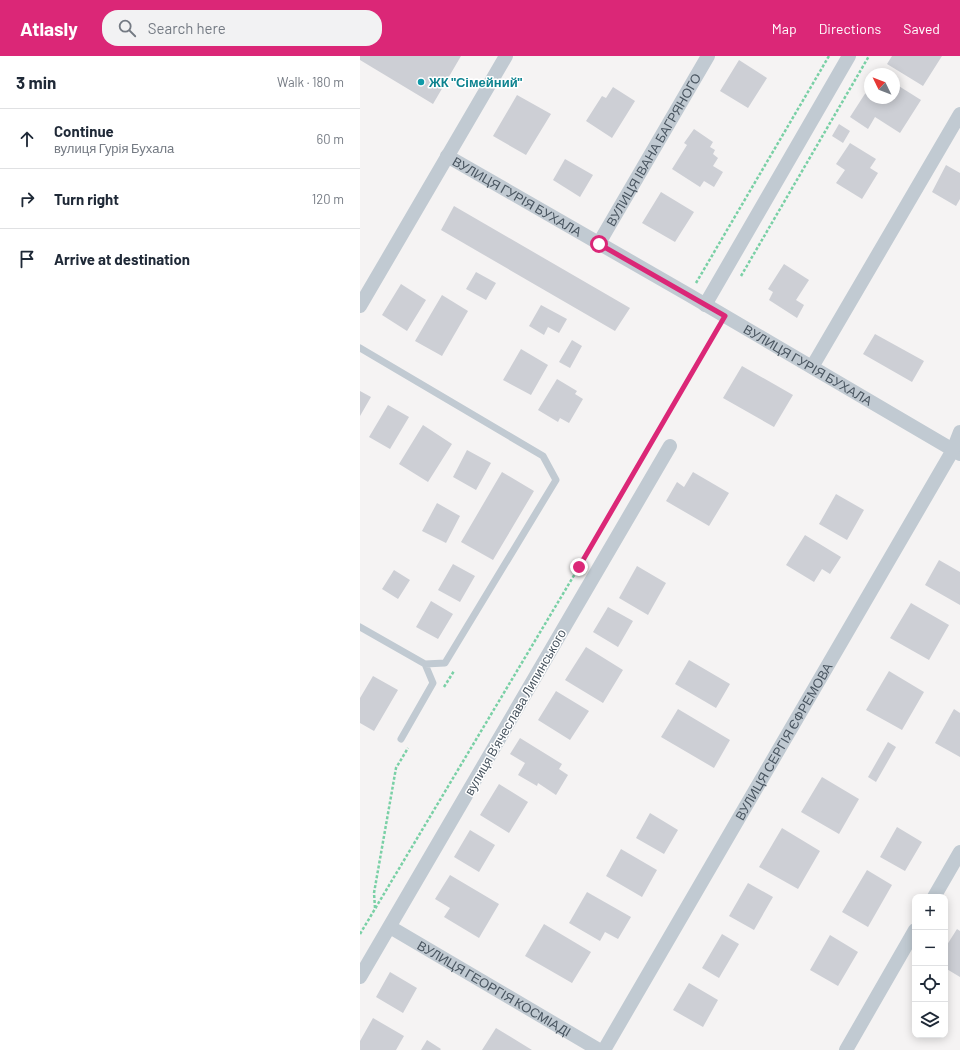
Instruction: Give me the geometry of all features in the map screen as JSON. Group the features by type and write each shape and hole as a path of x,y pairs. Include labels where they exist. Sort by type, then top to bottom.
{"street":[{"path":"360,306 506,56"},
{"name":"ВУЛИЦЯ ІВАНА БАГРЯНОГО","path":"599,244 708,56"},
{"path":"705,304 849,56"},
{"path":"812,367 960,114"},
{"name":"ВУЛИЦЯ ГУРІЯ БУХАЛА","path":"448,156 705,304 956,452"},
{"name":"ВУЛИЦЯ СЕРГІЯ ЄФРЕМОВА","path":"604,1050 956,452 960,432"},
{"name":"вулиця Вʼячеслава Липинського","path":"360,977 670,446"},
{"path":"936,894 960,852"},
{"name":"ВУЛИЦЯ ГЕОРГІЯ КОСМІАДІ","path":"390,927 599,1050"},
{"path":"846,1050 912,935"}],"lane":[{"path":"360,348 543,456 556,480 445,663 424,664 360,627"},
{"path":"401,739 433,684 424,664"}],"path":[{"path":"689,295 829,56"},
{"path":"739,279 869,56"},
{"path":"360,934 579,567 725,316"},
{"path":"444,688 456,668"},
{"path":"375,908 374,893 396,768 412,742"}],"building":[{"name":"ЖК \"Сімейний\"","path":"360,56 461,56 433,104 360,60"},
{"path":"892,56 942,56 923,86 900,72 900,68 894,68 887,64"},
{"path":"739,60 767,78 748,108 720,91"},
{"path":"613,87 635,101 612,138 586,121 602,96 606,98"},
{"path":"900,87 921,100 900,133 875,117 868,129 850,117 864,95 864,104 900,104"},
{"path":"517,95 551,114 526,155 493,136"},
{"path":"839,124 850,131 843,143 832,136"},
{"path":"694,129 713,142 710,147 715,150 713,154 718,158 713,166 723,172 714,187 704,181 700,187 672,169 687,145 684,143"},
{"path":"850,143 876,159 870,168 878,173 862,199 836,183 845,170 836,164"},
{"path":"565,159 593,175 580,197 553,180"},
{"path":"946,165 960,173 960,199 956,206 932,192"},
{"path":"661,192 694,212 675,242 642,223"},
{"path":"454,206 630,308 615,331 441,230"},
{"path":"784,264 809,280 796,300 804,305 797,318 769,300 773,292 768,289"},
{"path":"476,272 496,283 486,300 466,289"},
{"path":"401,284 426,300 407,331 382,315"},
{"path":"442,295 468,311 442,356 415,341"},
{"path":"541,305 567,319 559,333 548,327 544,335 529,326"},
{"path":"875,334 924,361 912,382 863,354"},
{"path":"572,340 582,346 570,368 559,362"},
{"path":"521,349 548,365 531,395 503,380"},
{"path":"742,366 793,395 774,427 723,398"},
{"path":"557,379 577,391 575,394 583,399 569,423 560,418 558,422 538,410"},
{"path":"360,391 371,397 360,416"},
{"path":"388,405 409,417 390,449 369,437"},
{"path":"423,425 452,444 428,482 399,464"},
{"path":"467,450 491,463 476,490 453,477"},
{"path":"502,472 534,491 493,560 461,542"},
{"path":"693,472 729,493 709,526 666,501 677,482 684,487"},
{"path":"836,494 864,510 847,540 819,524"},
{"path":"437,503 460,516 446,543 422,531"},
{"path":"805,535 841,557 830,574 822,569 814,582 786,565"},
{"path":"939,560 960,572 960,605 925,585"},
{"path":"453,564 475,576 460,602 438,590"},
{"path":"637,566 666,583 648,615 619,598"},
{"path":"394,570 410,580 398,599 382,589"},
{"path":"431,601 453,614 438,639 416,627"},
{"path":"911,603 949,625 929,660 890,638"},
{"path":"608,607 633,621 618,647 593,632"},
{"path":"586,647 623,670 603,703 565,680"},
{"path":"689,660 730,684 716,708 675,684"},
{"path":"889,671 924,692 902,730 866,710"},
{"path":"373,676 398,690 374,731 360,723 360,698"},
{"path":"556,691 589,711 570,740 538,720"},
{"path":"678,709 730,740 714,768 661,737"},
{"path":"954,709 960,713 960,757 935,743"},
{"path":"520,738 562,764 559,769 568,775 556,795 538,783 537,786 518,775 525,763 510,754"},
{"path":"888,742 896,747 876,782 868,777"},
{"path":"822,777 859,799 839,834 801,812"},
{"path":"499,784 528,802 509,833 480,815"},
{"path":"650,813 678,830 664,854 636,838"},
{"path":"897,827 922,842 905,871 880,857"},
{"path":"782,828 820,851 798,889 759,867"},
{"path":"470,830 495,845 479,872 454,857"},
{"path":"621,849 657,870 642,897 606,876"},
{"path":"867,870 892,885 868,927 842,912"},
{"path":"450,875 499,904 479,938 444,917 450,908 435,899"},
{"path":"748,883 773,897 754,930 729,916"},
{"path":"587,892 631,917 618,939 605,932 600,941 569,923"},
{"path":"544,924 591,952 572,983 525,956"},
{"path":"957,929 960,931 960,977 948,970 948,943"},
{"path":"722,934 739,944 719,978 702,968"},
{"path":"830,935 858,952 838,986 810,970"},
{"path":"390,972 417,988 403,1013 376,997"},
{"path":"689,983 718,1000 703,1027 673,1010"},
{"path":"373,1018 404,1036 396,1050 360,1050 360,1041"},
{"path":"496,1028 532,1050 482,1050"},
{"path":"427,1040 441,1049 421,1050"}],"place":[{"name":"ЖК \"Сімейний\"","path":"421,82"}],"route":[{"path":"579,567 725,316 599,244"}]}
